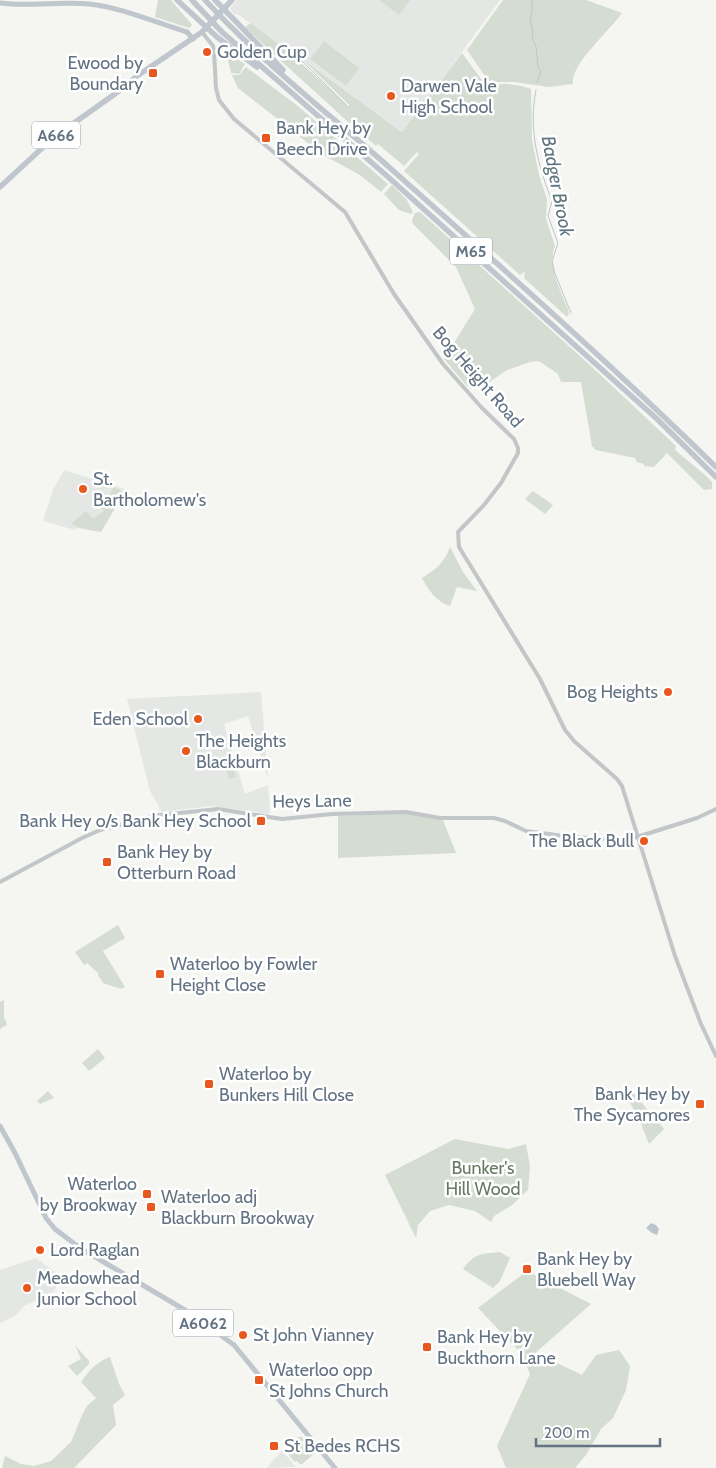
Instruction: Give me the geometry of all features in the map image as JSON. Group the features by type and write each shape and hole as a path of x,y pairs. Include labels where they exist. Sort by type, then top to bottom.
{"highway":[{"path":"177,0 217,37 306,105"},
{"name":"M65","path":"192,0 222,32 482,261 657,419 716,477"},
{"name":"M65","path":"205,0 215,4 231,22 316,103 654,406 716,467"},
{"name":"A666","path":"0,188 53,138 202,32 232,0"}],"main road":[{"path":"0,3 19,5 90,4 118,10 187,32 193,39"},
{"name":"A6062","path":"0,1126 46,1218 55,1230 80,1248 190,1313 234,1345 335,1468"}],"street":[{"name":"Bog Height Road","path":"202,32 213,46 216,88 222,106 234,119 345,212 406,313 443,364 482,408 514,438 518,448 516,458 501,483 484,505 458,532 459,547 540,679 565,730 574,741 617,779 622,786 675,956 701,1024 716,1056"},
{"name":"Heys Lane","path":"0,882 100,830 160,815 218,809 282,819 332,814 406,812 440,818 494,818 526,831 612,840 627,839 697,818 716,809"}],"shaded area":[{"name":"Darwen Vale High School","path":"237,0 500,0 403,132 243,18 237,14 235,15 230,9"},
{"path":"64,470 124,489 123,494 100,532 76,528 75,530 43,521 53,490"},
{"name":"The Heights Blackburn","path":"261,692 268,779 248,716 224,724 245,794 268,785 270,814 211,806 162,812 150,791 127,699"},
{"path":"651,1223 659,1229 657,1235 646,1228"},
{"name":"Meadowhead Junior School","path":"36,1258 58,1274 59,1280 54,1292 24,1306 15,1316 0,1323 0,1270"},
{"path":"282,1451 296,1467 267,1468 273,1460"}],"green space":[{"path":"158,0 171,0 192,25 189,28 155,17"},
{"path":"379,0 410,0 399,15"},
{"path":"503,0 586,0 622,13 577,68 573,84 549,87 514,82 489,82 467,50"},
{"path":"251,23 288,51 348,107 349,105 303,60 402,132 462,53 487,87 509,84 531,89 532,140 539,175 547,199 546,219 555,246 553,269 568,309 569,314 567,317 524,278 525,271 520,275 404,171 419,154 417,152 404,166 378,144 376,146 359,131 362,126 357,130 245,27"},
{"path":"324,41 359,68 346,86 310,59"},
{"path":"226,52 245,64 239,74 231,73"},
{"path":"246,67 299,107 388,184 381,192 360,175 323,155 238,88 232,75 239,75"},
{"path":"392,185 407,200 413,212 411,214 399,210 384,194"},
{"path":"420,212 592,367 676,446 675,450 712,482 712,489 704,490 667,453 654,467 644,466 644,464 637,462 635,458 596,450 592,446 581,382 561,382 558,374 539,361 507,370 485,385 467,386 444,359 475,309 456,267 413,224 412,220 415,213"},
{"path":"114,487 124,493 101,532 76,527 72,523 86,511 93,519 104,511 97,502 105,503"},
{"path":"533,491 553,505 545,514 525,499"},
{"path":"450,547 463,572 477,591 457,587 450,606 441,602 433,595 422,578 439,565"},
{"path":"231,762 236,777 229,779 225,764"},
{"path":"407,813 443,820 456,853 338,858 338,816"},
{"path":"118,925 125,938 103,951 125,987 121,989 103,983 98,973 87,963 84,965 75,952"},
{"path":"4,1000 4,1017 7,1025 0,1029 0,1002"},
{"path":"98,1049 105,1058 89,1071 82,1063"},
{"path":"630,1089 664,1129 649,1144 638,1116 630,1103 615,1098"},
{"path":"48,1091 54,1098 40,1104 37,1101"},
{"name":"Bunker's Hill Wood","path":"455,1139 508,1149 526,1144 530,1166 528,1190 512,1205 494,1216 491,1222 475,1211 449,1205 430,1211 418,1225 416,1238 385,1175"},
{"path":"500,1252 510,1258 500,1281 493,1288 463,1269 471,1260 479,1255"},
{"path":"527,1271 591,1304 533,1355 541,1365 557,1363 582,1375 596,1355 619,1350 630,1366 626,1390 613,1418 601,1429 586,1455 575,1468 506,1468 497,1446 530,1374 520,1352 478,1308"},
{"path":"75,1345 89,1361 89,1364 77,1376 68,1366 81,1359"},
{"path":"110,1357 119,1384 125,1395 113,1405 116,1425 74,1468 2,1468 5,1456 21,1464 34,1466 51,1461 71,1442 83,1413 87,1406 96,1398 81,1382 94,1367"},
{"path":"298,1437 302,1437 315,1453 301,1465 297,1461 295,1462 284,1450"}],"waterway":[{"name":"Badger Brook","path":"532,0 530,18 532,38 536,47 538,68 541,71 537,83"},
{"path":"302,61 348,107"},
{"name":"Badger Brook","path":"536,90 533,118 536,147 542,174 552,201 548,216 558,243 552,261 555,274 571,313"}],"place":[{"name":"Golden Cup","path":"207,52"},
{"name":"Ewood by Boundary","path":"153,73"},
{"name":"Darwen Vale High School","path":"391,96"},
{"name":"Bank Hey by Beech Drive","path":"266,138"},
{"name":"St. Bartholomew's","path":"83,489"},
{"name":"Bog Heights","path":"668,692"},
{"name":"Eden School","path":"198,719"},
{"name":"The Heights Blackburn","path":"186,751"},
{"name":"Bank Hey o/s Bank Hey School","path":"261,821"},
{"name":"The Black Bull","path":"644,841"},
{"name":"Bank Hey by Otterburn Road","path":"107,862"},
{"name":"Waterloo by Fowler Height Close","path":"160,974"},
{"name":"Waterloo by Bunkers Hill Close","path":"209,1084"},
{"name":"Bank Hey by The Sycamores","path":"700,1104"},
{"name":"Waterloo by Brookway","path":"147,1194"},
{"name":"Waterloo adj Blackburn Brookway","path":"151,1207"},
{"name":"Lord Raglan","path":"40,1250"},
{"name":"Bank Hey by Bluebell Way","path":"527,1269"},
{"name":"Meadowhead Junior School","path":"27,1288"},
{"name":"St John Vianney","path":"243,1335"},
{"name":"Bank Hey by Buckthorn Lane","path":"427,1347"},
{"name":"Waterloo opp St Johns Church","path":"259,1380"},
{"name":"St Bedes RCHS","path":"274,1446"}]}
